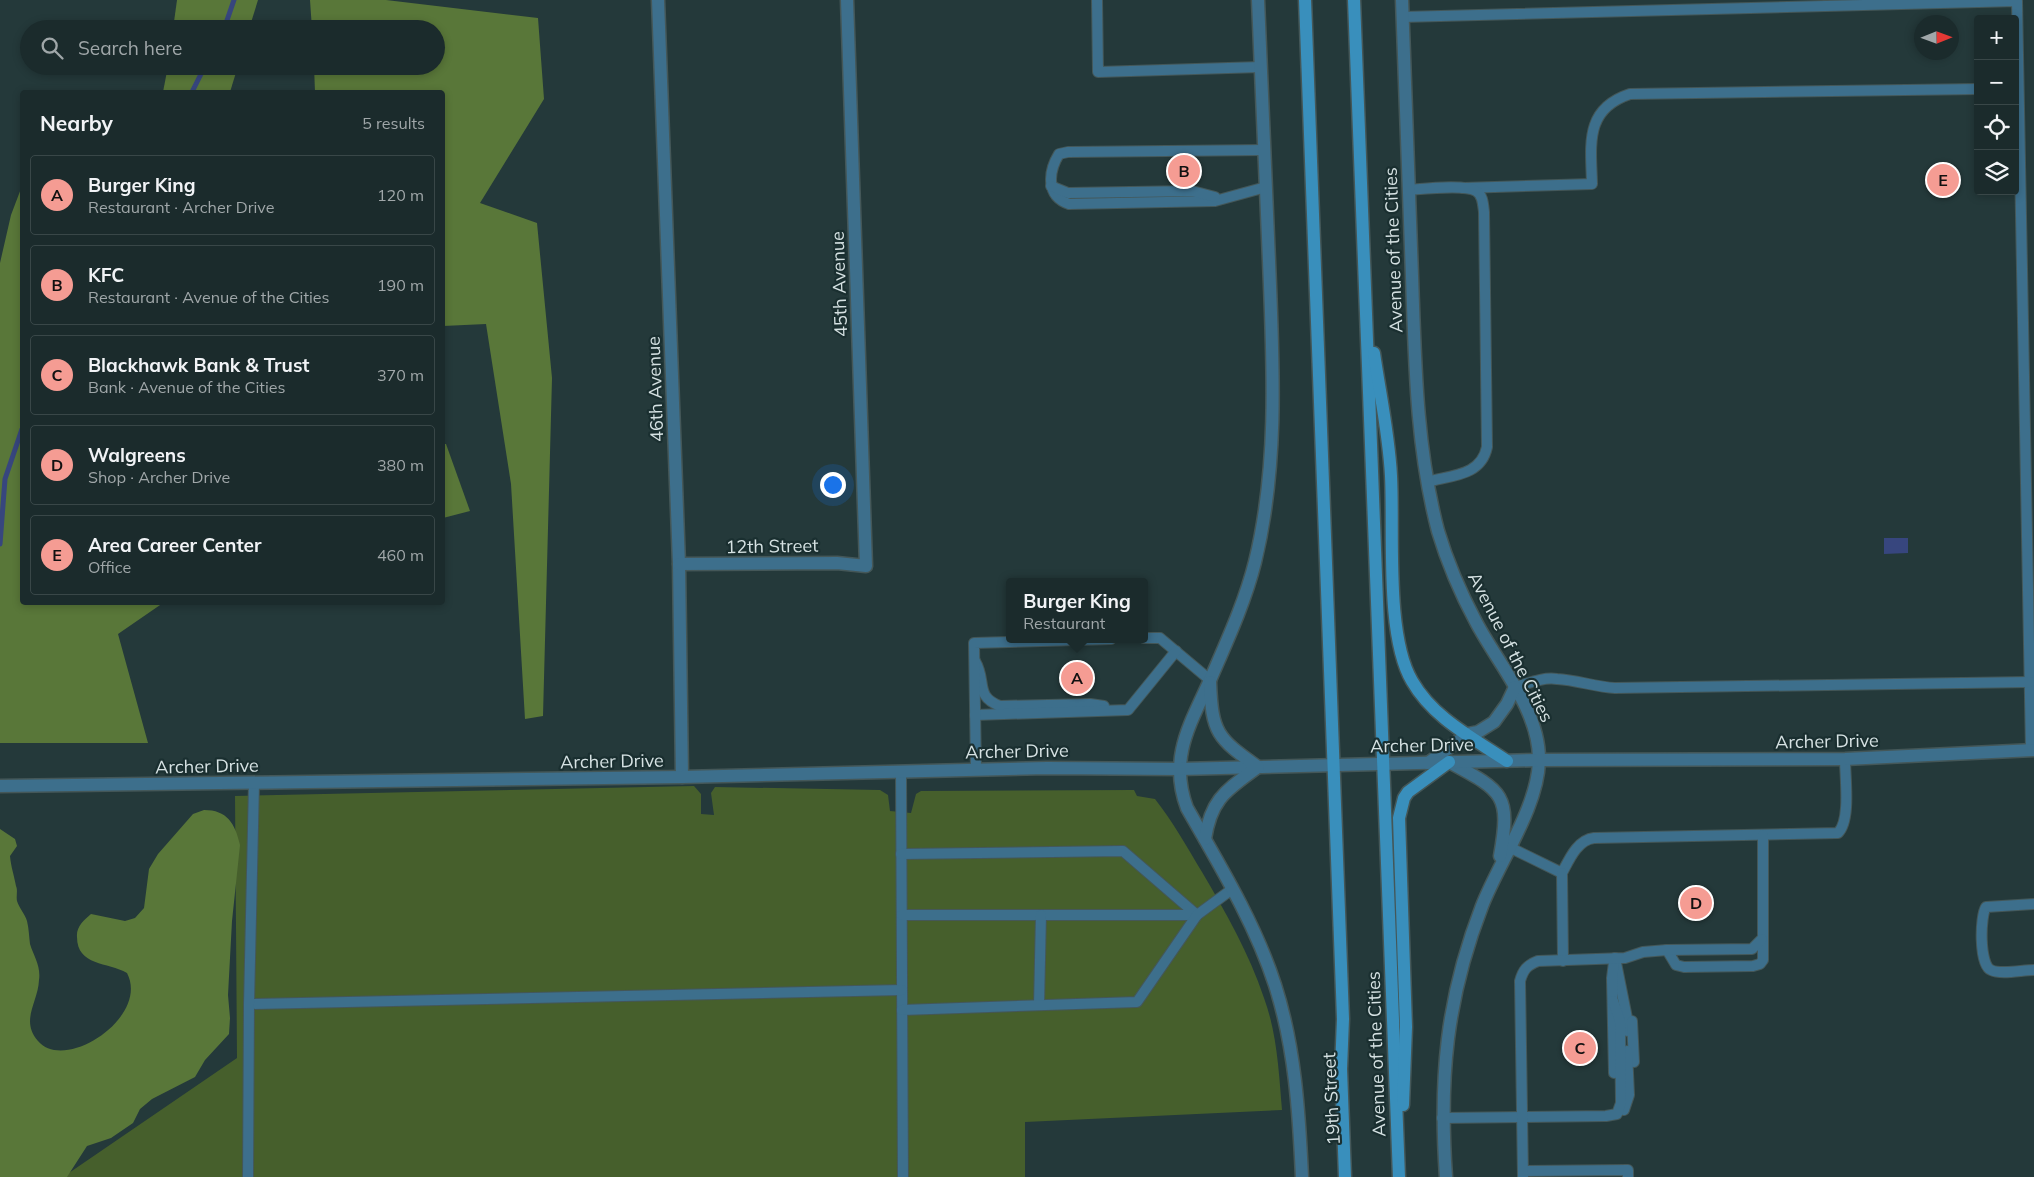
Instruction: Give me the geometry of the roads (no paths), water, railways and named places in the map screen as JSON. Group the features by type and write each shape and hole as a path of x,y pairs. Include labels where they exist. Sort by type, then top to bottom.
{"main road":[{"name":"Avenue of the Cities","path":"1306,0 1332,726"},
{"name":"Avenue of the Cities","path":"1354,0 1399,1177"},
{"path":"1364,288 1389,450 1395,608 1400,650 1412,681 1420,694 1439,714 1507,761"},
{"name":"Avenue of the Cities","path":"1320,416 1344,1019 1341,1068 1345,1177"},
{"path":"1399,1177 1406,1027 1399,818 1404,798 1408,792 1449,762"},
{"name":"19th Street","path":"1344,1019 1349,1074 1353,1177"}],"street":[{"name":"46th Avenue","path":"658,0 679,564 682,777"},
{"name":"45th Avenue","path":"847,0 866,566"},
{"path":"1258,0 1271,310 1272,446 1255,562 1244,596 1210,680 1189,723 1182,745 1180,768 1181,790 1187,808 1232,890 1267,963 1282,1009 1289,1038 1296,1092 1302,1177"},
{"name":"Avenue of the Cities","path":"1402,0 1415,380 1427,482 1439,534 1454,573 1475,621 1515,687 1536,729 1539,760 1534,793 1482,904 1458,978 1445,1057 1442,1118 1446,1177"},
{"name":"12th Street","path":"679,564 837,563 866,566"},
{"path":"1205,839 1213,807 1231,787 1258,767 1237,752 1216,730 1213,718 1210,680"},
{"path":"1428,763 1468,734 1478,732 1494,722 1507,704 1515,687"},
{"name":"Archer Drive","path":"0,786 682,777 1539,760 1845,759 2032,750"},
{"path":"1449,762 1488,783 1499,794 1503,804 1505,828 1497,872"}],"lane":[{"path":"1097,0 1098,72 1261,67"},
{"path":"1402,17 2016,1 2017,60"},
{"path":"1408,190 1592,184 1591,137 1596,120 1604,108 1616,98 1630,94 1974,88"},
{"path":"2017,105 2032,750"},
{"path":"1265,150 1068,152 1059,154 1050,172 1051,186 1054,194 1069,204 1215,201 1266,187"},
{"path":"1427,482 1473,470 1484,460 1487,446 1484,212 1482,198 1475,190 1463,188"},
{"path":"1148,638 1160,638 1210,680"},
{"path":"976,770 974,643 1006,642"},
{"path":"975,715 1128,710 1176,651"},
{"path":"974,660 981,671 982,692 988,702 1000,706 1090,704 1128,710"},
{"path":"1515,687 1543,679 1556,678 1595,687 1615,688 2030,682"},
{"path":"1563,961 1562,873 1574,852 1588,838 1838,833 1844,823 1846,813 1845,759"},
{"path":"900,772 903,1177"},
{"path":"248,1177 249,1004 254,783"},
{"path":"1667,950 1676,965 1684,967 1753,966 1760,964 1763,960 1763,835"},
{"path":"1509,846 1562,873"},
{"path":"901,854 1123,850 1198,915"},
{"path":"902,1010 1137,1002 1198,915 1232,890"},
{"path":"2034,904 1986,907 1983,912 1982,924 1984,962 1988,969 1996,971 2034,970"},
{"path":"902,915 1198,915"},
{"path":"1039,1005 1041,915"},
{"path":"1628,1177 1628,1170 1612,1174 1523,1174 1520,981 1523,972 1530,964 1538,961 1615,958 1643,952 1667,950 1752,949 1762,939"},
{"path":"1442,1118 1606,1116 1620,1113 1626,1108 1629,1095 1627,1018 1615,958"},
{"path":"1606,1116 1611,1111 1614,1102 1612,978 1615,958"},
{"path":"249,1004 902,990"},
{"path":"1613,1001 1620,1021 1620,1113"}],"water":[{"path":"1884,538 1908,538 1908,553 1884,554"}],"waterway":[{"path":"227,20 234,0"},
{"path":"193,90 200,75"},
{"path":"0,544 5,479 20,435"}],"place":[{"name":"KFC","path":"1184,171"},
{"name":"Area Career Center","path":"1943,180"},
{"name":"Burger King","path":"1077,678"},
{"name":"Walgreens","path":"1696,903"},
{"name":"Blackhawk Bank & Trust","path":"1580,1048"}]}
